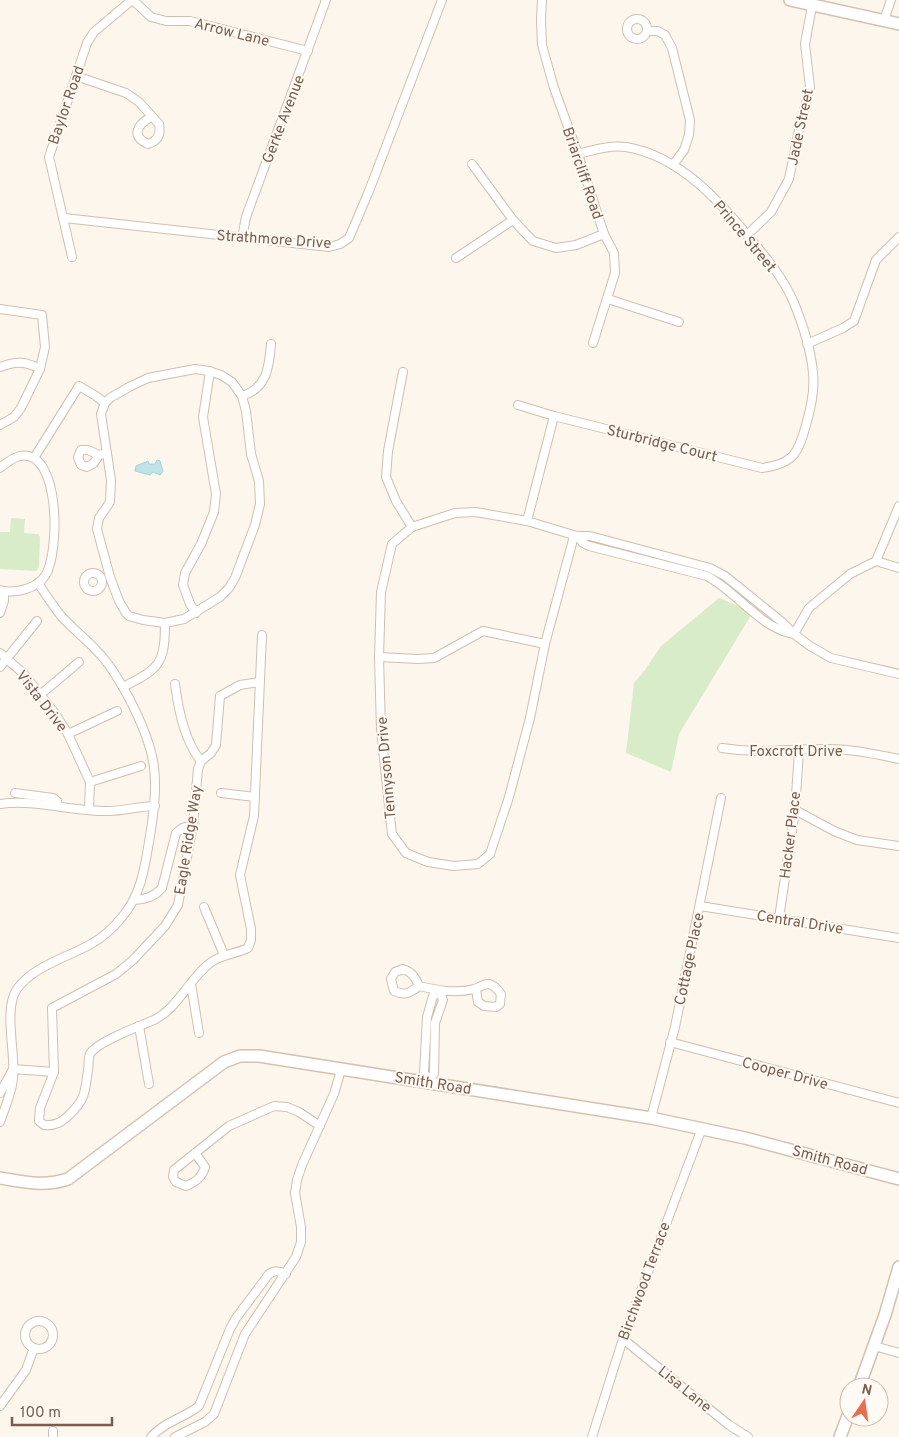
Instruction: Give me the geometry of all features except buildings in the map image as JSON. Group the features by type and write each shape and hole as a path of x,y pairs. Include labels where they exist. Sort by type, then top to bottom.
{"street":[{"name":"Arrow Lane","path":"132,0 151,17 166,21 190,21 308,51"},
{"name":"Baylor Road","path":"72,257 49,157 88,43 94,32 132,0"},
{"name":"Gerke Avenue","path":"242,238 246,216 326,0"},
{"name":"Strathmore Drive","path":"64,218 329,247 340,244 349,238 369,192 442,0"},
{"name":"Briarcliff Road","path":"542,0 542,45 554,88 604,234 614,253 615,273 593,343"},
{"path":"790,0 899,24"},
{"path":"884,20 891,0"},
{"name":"Jade Street","path":"747,235 771,212 789,179 810,87 805,44 812,6"},
{"path":"647,30 658,31 665,35 672,48 690,120 689,135 684,150 673,166"},
{"path":"76,76 126,93 139,102 151,117"},
{"name":"Prince Street","path":"578,154 603,148 625,147 645,152 673,166 711,194 770,263 794,302 814,373 813,400 800,446"},
{"path":"472,164 513,220 533,241 556,248 576,245 604,234"},
{"path":"456,258 513,220"},
{"path":"807,344 854,321 876,260 899,237"},
{"path":"608,299 679,322"},
{"path":"0,309 42,315 46,347 40,369 21,408 14,417 0,425"},
{"path":"242,396 252,393 262,383 268,371 271,344"},
{"path":"0,367 13,362 27,362 40,369"},
{"path":"195,369 221,375 232,382 242,396 246,411 251,454 259,481 260,504 256,526 235,578 220,598 184,618 165,623 130,616 126,613 106,576 97,528 99,518 110,502 111,480 103,454 101,414 105,403 110,398 148,378 195,369"},
{"path":"196,613 190,604 183,585 185,573 201,544 214,512 216,494 203,417 210,371"},
{"path":"404,372 388,451 386,477 396,501 412,527"},
{"path":"34,458 78,386 105,403"},
{"name":"Sturbridge Court","path":"518,405 554,416 762,468 779,466 791,457 800,446"},
{"path":"527,521 554,416"},
{"path":"0,468 9,461 21,456 34,458 43,466 52,496 55,521 53,546 45,576 38,583 24,590 2,590 4,601 0,613"},
{"path":"794,634 809,608 850,574 876,561 899,506"},
{"name":"Tennyson Drive","path":"576,536 545,644 530,718 509,797 490,854 478,864 454,866 428,862 406,853 392,834 381,730 379,657 381,592 392,544 412,527 455,513 476,512 527,521 576,536 589,546 707,576 776,628 794,634 831,658 899,674"},
{"path":"876,561 899,568"},
{"path":"0,1122 11,1091 13,1069 11,1012 16,990 26,978 40,969 93,943 123,917 142,884 155,806 155,764 150,743 123,687 98,652 63,619 38,583"},
{"path":"0,667 3,656 37,621"},
{"path":"123,687 156,667 163,656 165,623"},
{"path":"379,657 434,658 483,631 545,644"},
{"path":"259,682 262,635"},
{"name":"Vista Drive","path":"3,656 24,674 68,734 90,782 89,810"},
{"path":"40,695 79,662"},
{"name":"Eagle Ridge Way","path":"259,682 254,816 240,875 251,929 251,940 248,948 239,953 224,955 209,964 172,1006 156,1018 107,1041 90,1054 84,1096 79,1105 63,1121 54,1126 44,1125 39,1121 40,1108 54,1072 52,1008 116,974 133,960 164,926 178,905 192,825 198,769 201,761 216,745 220,696 240,685 259,682"},
{"path":"174,684 190,743 201,761"},
{"path":"68,734 117,712"},
{"name":"Foxcroft Drive","path":"722,748 757,752 823,749 857,751 899,759"},
{"name":"Hacker Place","path":"779,918 795,810 799,751"},
{"path":"90,782 142,766"},
{"path":"16,793 53,798 57,800 58,806"},
{"path":"221,793 255,797"},
{"name":"Cottage Place","path":"650,1118 670,1042 722,798"},
{"path":"0,804 29,802 110,812 139,806 155,806"},
{"path":"795,810 834,831 858,840 899,846"},
{"path":"134,900 146,899 156,894 162,888 176,833 182,828 192,825"},
{"name":"Central Drive","path":"700,906 899,938"},
{"path":"204,907 224,955"},
{"path":"191,984 200,1033"},
{"path":"418,986 440,991 476,989"},
{"path":"429,1081 434,1074 430,1052 435,1023 443,1000 440,991"},
{"path":"139,1026 149,1084"},
{"name":"Cooper Drive","path":"670,1042 899,1103"},
{"name":"Smith Road","path":"0,1178 40,1184 54,1184 68,1179 210,1071 224,1062 240,1056 259,1056 341,1070 429,1081 650,1118 745,1138 899,1179"},
{"path":"13,1069 54,1072"},
{"path":"0,1093 13,1069"},
{"path":"175,1437 205,1422 214,1414 244,1334 296,1257 301,1242 301,1227 295,1193 297,1180 334,1094 341,1070"},
{"path":"195,1153 205,1168 203,1174 197,1181 186,1186 176,1182 173,1177 174,1170 195,1153 229,1126 274,1106 287,1107 299,1112 320,1126"},
{"name":"Birchwood Terrace","path":"592,1437 623,1339 702,1128"},
{"path":"863,1377 899,1267"},
{"path":"151,1437 157,1430 191,1413 199,1406 236,1318 269,1274 274,1271 280,1271 286,1274"},
{"name":"Lisa Lane","path":"623,1339 748,1437"},
{"path":"874,1346 889,1352 899,1353"},
{"path":"0,1406 26,1370 34,1348"}],"green space":[{"path":"11,518 25,519 24,533 38,534 40,537 39,567 36,571 0,569 0,532 10,532"},
{"path":"719,598 753,612 679,734 671,772 626,753 634,683 661,646"}],"water":[{"path":"157,460 160,461 163,471 160,475 153,472 150,475 135,471 136,466 148,461 149,464 155,464"}]}
